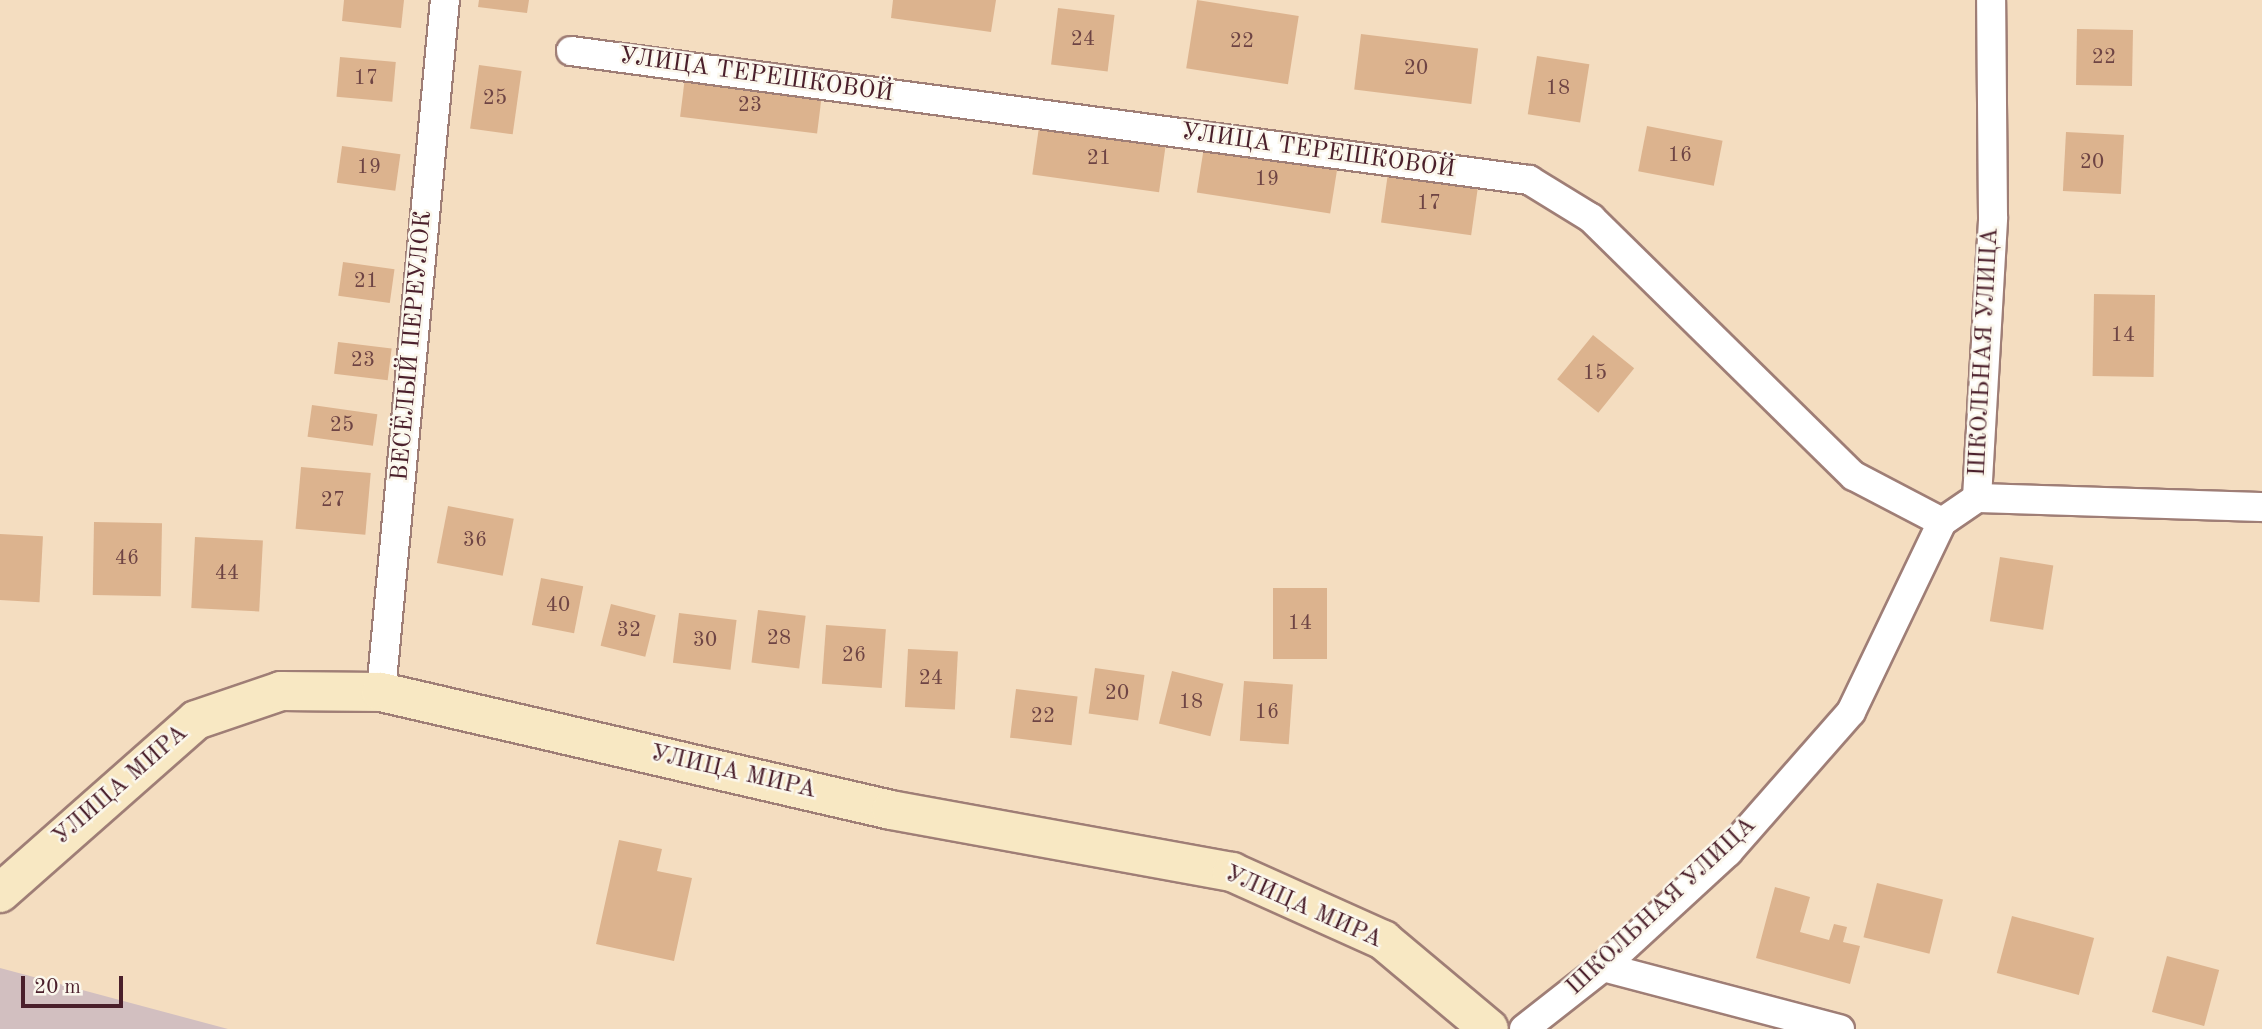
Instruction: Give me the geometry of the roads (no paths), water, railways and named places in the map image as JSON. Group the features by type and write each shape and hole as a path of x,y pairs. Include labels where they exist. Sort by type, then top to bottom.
{"street":[{"name":"ВЕСЁЛЫЙ ПЕРЕУЛОК","path":"381,692 445,0"},
{"name":"ШКОЛЬНАЯ УЛИЦА","path":"1524,1029 1603,967 1728,852 1851,712 1942,522 1978,498 1993,217 1991,0"},
{"name":"УЛИЦА ТЕРЕШКОВОЙ","path":"571,51 1529,180 1591,218 1854,476 1942,522"},
{"path":"1978,498 2262,507"},
{"name":"УЛИЦА МИРА","path":"0,893 196,720 281,691 381,692 891,810 1232,872 1383,940 1489,1029"},
{"path":"1603,967 1840,1029"}]}
